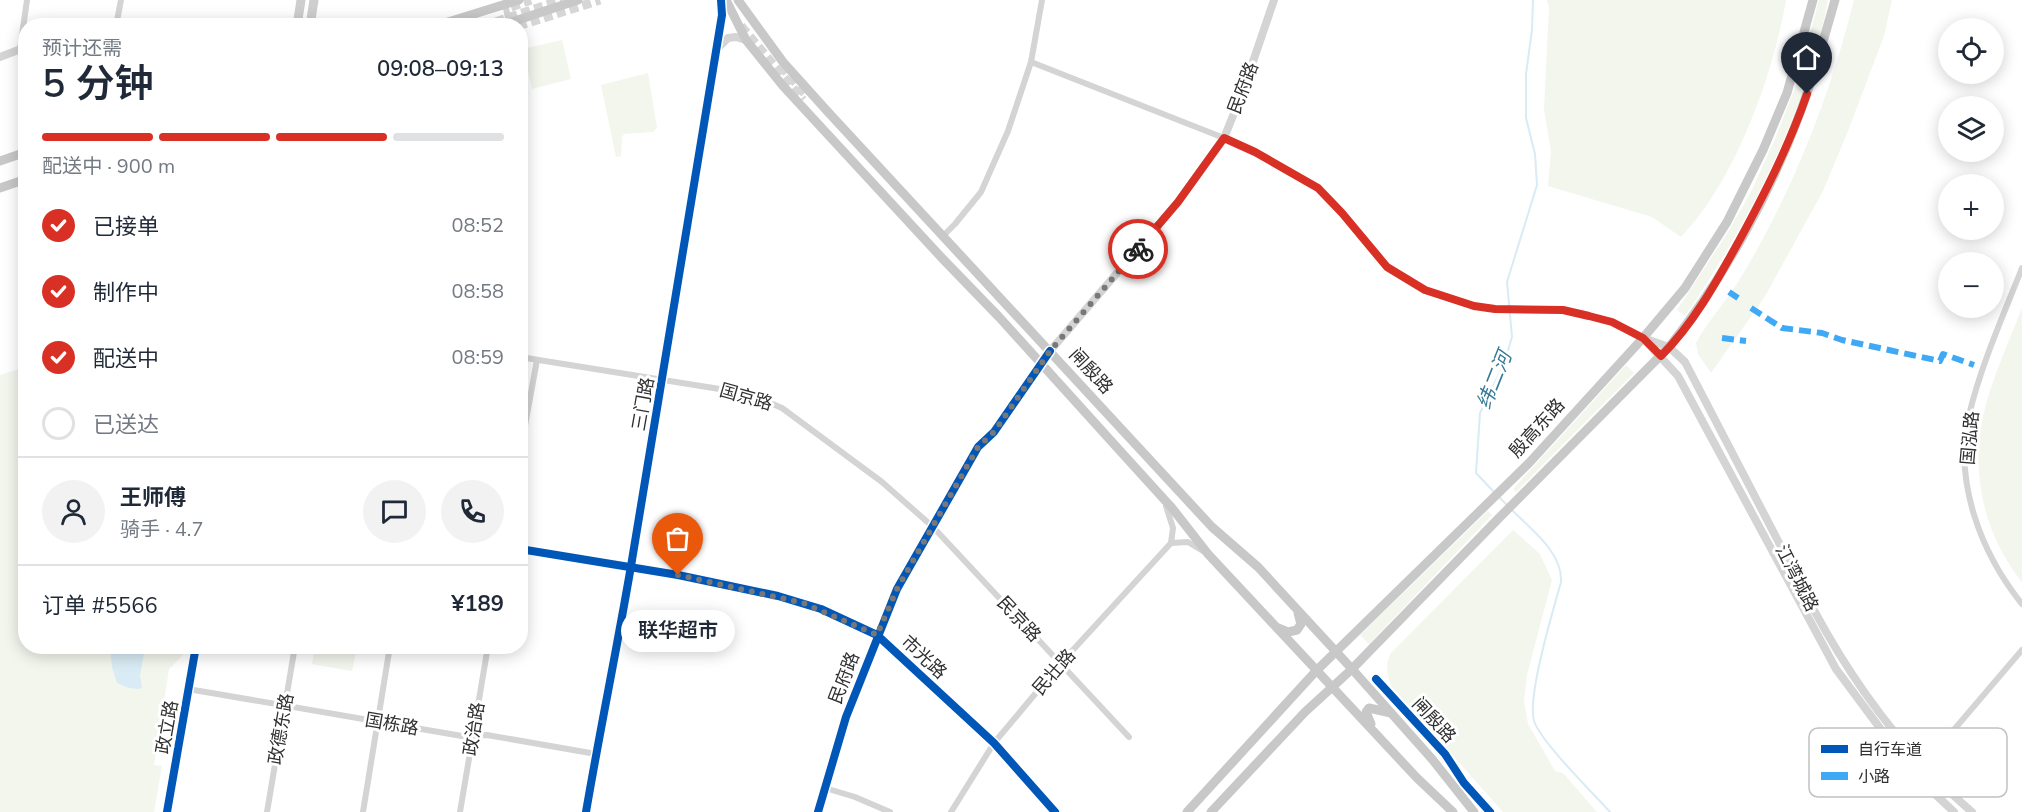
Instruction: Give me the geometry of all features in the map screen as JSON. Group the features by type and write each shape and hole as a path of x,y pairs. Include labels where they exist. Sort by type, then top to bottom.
{"main road":[{"path":"299,18 302,0"},
{"path":"311,18 314,0"},
{"path":"458,18 505,2 519,0"},
{"path":"523,18 578,0"},
{"name":"闸殷路","path":"722,0 746,40 783,86 940,257 999,317 1161,496 1208,554 1275,627 1417,778 1453,812"},
{"name":"闸殷路","path":"740,0 745,11 783,62 1212,527 1258,567 1352,669 1432,759 1474,812"},
{"name":"殷高东路","path":"1187,812 1335,651 1509,483 1643,338 1685,288 1709,253 1748,183 1780,114 1813,0"},
{"name":"殷高东路","path":"1211,812 1305,712 1352,669 1498,518 1661,356 1698,310 1718,280 1772,182 1803,105 1835,0"},
{"path":"914,204 805,98 894,200 940,257"},
{"path":"0,162 18,155"},
{"path":"0,162 18,159"},
{"path":"0,188 18,182"},
{"path":"999,317 1006,319 1010,313 1000,297"},
{"path":"1085,413 1080,399 1085,394 1092,396"},
{"path":"1275,627 1288,632 1297,630 1300,627 1301,618 1295,608"},
{"name":"政立路","path":"167,812 195,654"},
{"path":"1380,737 1369,721 1367,710 1373,708 1393,714"}],"street":[{"path":"26,18 27,0"},
{"path":"117,18 121,0"},
{"name":"三门路","path":"586,812 631,567 722,15 722,0"},
{"path":"943,236 981,192 1008,131 1031,62 1042,0"},
{"name":"民府路","path":"818,812 846,717 897,589 978,447 994,432 1050,351 1178,202 1224,138 1243,91 1274,0"},
{"path":"505,2 505,18"},
{"path":"716,50 728,38 736,37 746,40"},
{"path":"0,57 18,50"},
{"name":"江湾城路","path":"1031,62 1224,138 1255,152 1318,188 1387,267 1425,290 1455,301 1495,309 1563,310 1589,316 1612,322 1643,338 1669,347 1681,357 1690,370 1838,652 1893,728"},
{"name":"国泓路","path":"2022,268 1976,391 1969,416 1965,456 1970,498 1979,531 1998,571 2022,604"},
{"name":"江湾城路","path":"1643,338 1678,376 1836,669 1880,728"},
{"name":"国京路","path":"528,358 743,393 782,408 882,482 933,527"},
{"path":"528,409 537,360"},
{"path":"1161,496 1172,522 1171,543 1188,542 1208,554"},
{"name":"民京路","path":"933,527 1129,737"},
{"name":"民壮路","path":"951,812 994,743 1061,663 1171,543"},
{"name":"市光路","path":"528,550 678,575 803,603 877,635 994,743 1055,812"},
{"path":"1956,728 2022,650"},
{"name":"政德东路","path":"267,812 294,654"},
{"path":"363,812 389,654"},
{"name":"政治路","path":"460,812 487,654"},
{"name":"国栋路","path":"188,689 462,736 488,735 596,754"},
{"path":"825,788 855,797 890,812"},
{"name":"江湾城路","path":"1938,797 1954,812"},
{"name":"江湾城路","path":"1954,797 1972,812"}],"shaded area":[{"path":"1547,0 1786,0 1772,61 1749,126 1718,187 1681,237 1652,217 1548,186 1551,151 1544,109 1549,8"},
{"path":"1819,0 1828,0 1806,83 1790,125 1752,205 1685,316 1677,310 1751,192 1775,139 1797,83"},
{"path":"1854,0 1892,0 1884,36 1848,131 1823,191 1764,298 1711,373 1698,354 1696,343 1740,279 1793,179 1821,108"},
{"path":"562,40 571,79 532,89 528,71 528,48"},
{"path":"648,73 657,128 653,132 624,134 621,156 616,157 601,85"},
{"path":"2022,308 2022,582 1998,545 1990,525 1984,504 1978,460 1979,439 1990,389"},
{"path":"1626,365 1634,373 1516,492 1513,489"},
{"path":"18,369 18,654 183,654 169,669 154,765 162,766 154,812 0,812 0,375"},
{"path":"1488,511 1492,515 1369,644 1360,635"},
{"path":"1513,530 1540,554 1552,580 1527,675 1524,701 1528,724 1555,771 1563,773 1597,812 1503,812 1391,686 1387,665 1391,653"},
{"path":"111,654 144,654 140,676 142,687 129,688 117,683"},
{"path":"314,654 356,654 352,671 312,664"}],"waterway":[{"name":"纬二河","path":"1494,492 1476,473 1480,413 1504,364 1512,337 1507,282 1537,185 1535,154 1526,118 1526,74 1532,30 1533,0"},
{"name":"纬二河","path":"1498,496 1507,505"},
{"name":"纬二河","path":"1511,509 1544,542 1557,561 1560,571 1561,582 1537,674 1534,721 1546,741 1610,812"}],"tunnel":[{"path":"511,7 531,0"},
{"path":"507,18 562,0"},
{"path":"528,23 600,0"},
{"path":"741,26 803,100"},
{"path":"781,66 807,96"}],"marked path":[{"path":"1729,292 1738,298"},
{"path":"1751,308 1782,328 1822,333 1842,340 1940,361 1943,354 1974,365"},
{"path":"1722,338 1746,341"}],"cycle path":[{"path":"586,812 643,497 722,15 721,0"},
{"path":"818,812 846,717 897,589 978,447 994,432 1050,351"},
{"path":"528,550 678,575 778,596 821,609 877,635 994,743 1055,812"},
{"path":"167,812 195,654"},
{"path":"1376,679 1445,754 1464,783 1490,812"}],"way so far":[{"path":"678,575 803,603 877,635 897,589 978,447 994,432 1050,351 1138,249"}],"place":[{"name":"联华超市","path":"678,575"}],"route":[{"path":"1138,249 1178,202 1224,138 1255,152 1318,188 1387,267 1425,290 1474,306 1495,309 1563,310 1612,322 1643,338 1661,356 1698,310 1718,280 1772,182 1807,94"}]}
